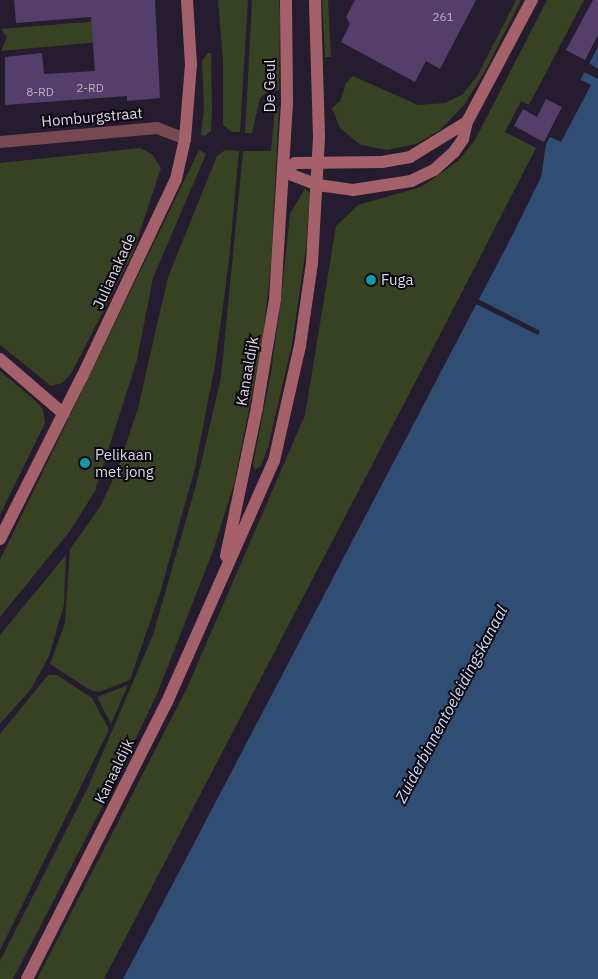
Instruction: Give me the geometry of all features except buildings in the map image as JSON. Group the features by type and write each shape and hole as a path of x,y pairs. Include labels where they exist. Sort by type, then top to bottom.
{"main road":[{"name":"Julianakade","path":"0,539 64,414 176,178 185,139 191,65 187,0"},
{"name":"De Geul","path":"284,172 286,0"},
{"path":"315,0 318,163"},
{"path":"467,122 410,157 382,162 295,163 284,172 318,185 353,190 411,181 434,170 454,152 463,139 467,122 532,0"},
{"name":"Kanaaldijk","path":"27,979 167,702 222,573 258,501 274,461 286,416 309,295 318,163"},
{"name":"Kanaaldijk","path":"222,573 257,407 276,299 284,172"},
{"path":"0,359 64,414"}],"street":[{"name":"Homburgstraat","path":"0,142 156,128 185,139"}],"green space":[{"path":"218,0 248,0 240,132 232,132 223,125 223,60"},
{"path":"252,0 279,0 279,90 269,91 260,98 252,133 245,133"},
{"path":"322,0 328,0 331,57 325,57"},
{"path":"516,0 521,0 484,73 464,105 440,130 416,144 387,150 361,145 340,128 332,108 340,101 346,83 353,76 418,105 445,103 463,94 478,75"},
{"path":"547,0 584,0 529,105 521,101 505,132 536,148 444,327 104,979 37,979 187,688 305,415 336,226 358,205 421,187 458,161 475,140"},
{"path":"98,21 100,42 1,51 7,37 1,29"},
{"path":"208,53 211,53 212,108 211,131 205,136 201,135 204,107 202,61"},
{"path":"279,107 271,263 263,339 234,484 213,551 157,694 113,786 13,979 0,979 0,961 88,787 153,635 196,485 221,377 243,151 271,151 275,108"},
{"path":"140,148 152,154 161,168 133,253 71,374 62,383 51,386 0,345 0,163"},
{"path":"199,150 206,154 153,278 137,360 95,491 70,531 0,617 0,560"},
{"path":"225,150 239,151 229,261 215,365 195,468 160,593 130,680 99,692 90,690 50,664 65,623 70,549 100,507 117,471 138,408 168,277 217,156"},
{"path":"305,188 310,193 306,248 292,344 268,447 261,466 255,470 253,464 271,373 290,214"},
{"path":"0,371 38,403 43,410 45,423 0,515"},
{"path":"66,555 64,605 49,656 31,689 0,724 0,635"},
{"path":"48,675 57,675 92,698 109,730 0,950 0,734"},
{"path":"128,685 111,724 97,697"}],"water":[{"name":"Zuiderbinnentoeleidingskanaal","path":"598,47 598,979 123,979 512,236 541,177 546,144"}],"pier":[{"path":"598,44 589,63 598,69 598,79 582,71"},
{"path":"579,79 591,85 561,142 548,136"},
{"path":"476,298 540,331 538,335 474,303"}],"place":[{"name":"Fuga","path":"371,280"},
{"name":"Pelikaan met jong","path":"85,463"}]}
